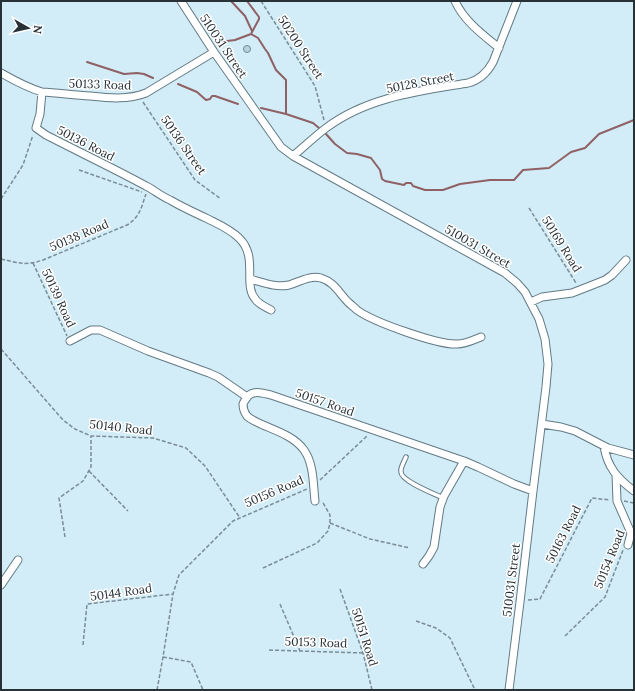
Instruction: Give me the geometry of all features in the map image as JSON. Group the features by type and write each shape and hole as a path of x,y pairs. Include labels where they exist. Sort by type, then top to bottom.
{"street":[{"name":"510031 Street","path":"181,1 214,52 281,147 293,156 505,273 517,283 531,302 539,319 545,339 548,364 542,424 508,690"},
{"path":"455,1 467,20 499,48"},
{"name":"50128 Street","path":"293,156 326,128 348,114 365,106 398,95 468,84 481,78 493,62 517,1"},
{"name":"50133 Road","path":"1,73 19,83 42,92 125,98 138,96 153,89 214,52"},
{"path":"36,128 40,114 42,92"},
{"name":"50136 Road","path":"36,128 46,135 147,186 223,226 235,234 244,245 248,256 251,291 253,296 256,301 271,310"},
{"path":"531,302 542,297 580,290 605,280 612,275 626,260"},
{"path":"250,279 276,285 289,285 310,278 322,278 335,286 348,302 361,313 398,329 432,340 451,344 465,343 481,337"},
{"path":"70,341 91,330 100,330 148,351 210,372 218,377 247,398 244,404 246,415 256,422 289,437 304,450 310,463 313,486 318,499"},
{"name":"50157 Road","path":"247,398 254,392 260,392 373,430"},
{"path":"542,424 575,431 604,446 634,455"},
{"path":"373,430 478,466 514,484 533,491"},
{"path":"604,446 608,460 616,475 634,491"},
{"path":"423,564 434,547 443,498 464,461"},
{"path":"616,475 617,501 631,530 631,536 626,545"},
{"path":"1,585 18,560"}],"lane":[{"path":"406,457 400,474 402,477 443,498"}],"path":[{"name":"50200 Street","path":"261,1 315,86 326,128"},
{"name":"50136 Street","path":"138,96 195,180 221,199"},
{"path":"1,199 23,165 36,128"},
{"name":"50138 Road","path":"1,259 24,264 33,263 134,221 138,215 146,194 79,170"},
{"name":"50169 Road","path":"529,208 580,290"},
{"name":"50139 Road","path":"33,263 70,341"},
{"name":"50140 Road","path":"1,349 63,420 75,429 91,436 153,438 186,448 205,466 240,518"},
{"name":"50156 Road","path":"157,690 173,594 179,575 233,521 313,486 373,430"},
{"path":"65,537 59,498 83,481 89,471 91,467 91,436"},
{"path":"89,471 128,511"},
{"name":"50163 Road","path":"520,602 540,599 592,498 634,503"},
{"path":"263,568 317,543 328,531 330,515 318,499"},
{"path":"330,523 370,539 410,548"},
{"name":"50154 Road","path":"565,636 604,597 626,545"},
{"name":"50151 Road","path":"340,589 362,653 372,690"},
{"name":"50144 Road","path":"83,645 87,604 173,594"},
{"path":"280,604 300,651"},
{"path":"416,621 436,628 450,638 475,690"},
{"name":"50153 Road","path":"269,650 362,653"},
{"path":"163,657 191,662 203,690"}],"building":[{"path":"247,45 250,46 250,52 247,53 244,52 243,49 244,46"}],"waterway":[{"path":"231,1 245,16 252,31"},
{"path":"247,1 259,17 251,34"},
{"path":"227,41 235,40 251,34 258,38 268,53 276,70 286,80 286,114"},
{"path":"87,62 124,74 137,73 153,78"},
{"path":"178,84 197,92 206,100 210,99 212,96 215,96 238,104"},
{"path":"261,108 313,123 319,128"},
{"path":"326,134 335,144 347,153 371,158 380,170 382,179 385,181 404,185 406,183 411,183 413,186 425,190 443,190 460,184 490,180 514,180 523,170 549,168 571,152 585,148 599,134 634,120"}]}
